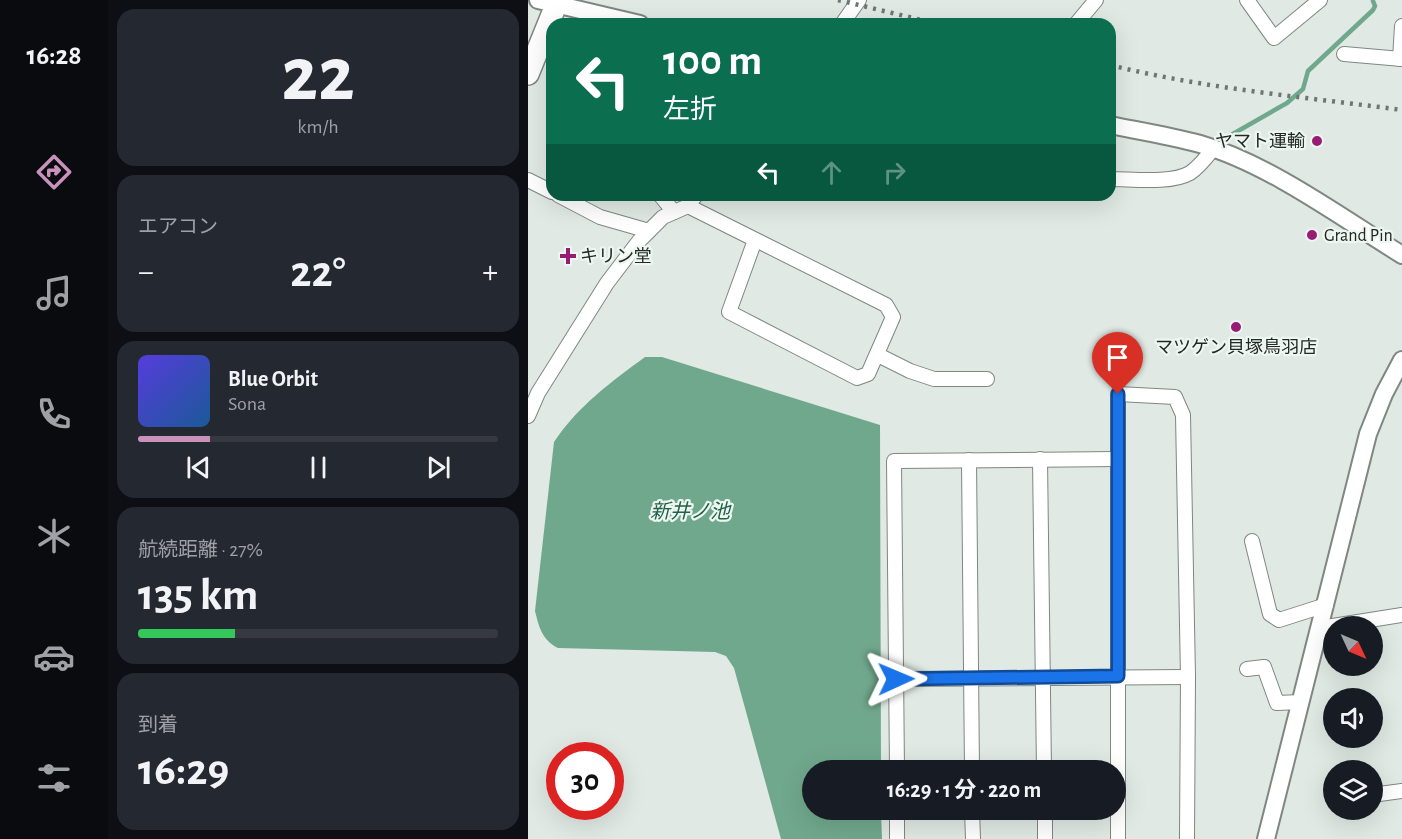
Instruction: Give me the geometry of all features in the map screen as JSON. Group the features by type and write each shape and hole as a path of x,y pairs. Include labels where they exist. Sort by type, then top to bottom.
{"main road":[{"path":"528,74 551,2"}],"street":[{"path":"846,18 859,0"},
{"path":"1081,18 1095,0"},
{"path":"1247,0 1274,38 1320,0"},
{"path":"551,2 607,18"},
{"path":"1344,54 1401,59 1402,26"},
{"path":"1116,126 1201,144 1238,159 1277,178 1402,255"},
{"path":"1116,179 1174,179 1188,174 1202,163 1213,149"},
{"path":"528,180 546,189"},
{"path":"569,201 600,217 649,231"},
{"path":"665,201 674,212"},
{"path":"528,416 533,392 639,241 663,217 690,201"},
{"path":"694,201 755,240 886,305 893,317 868,374 857,378 729,312 755,240"},
{"path":"878,355 910,371 934,379 987,379"},
{"path":"1266,839 1368,434 1384,394 1402,360"},
{"path":"1118,839 1118,394 1175,397 1183,415 1188,677 1187,839"},
{"path":"1040,459 1044,760"},
{"path":"897,760 894,461 1118,459"},
{"path":"969,460 972,760"},
{"path":"1252,541 1270,614 1279,620 1326,605"},
{"path":"1320,628 1402,615"},
{"path":"1247,669 1264,667 1276,703 1301,702"},
{"path":"896,679 1188,677"},
{"path":"1383,794 1402,791"},
{"path":"897,820 897,839"},
{"path":"972,820 973,839"},
{"path":"1045,820 1045,839"}],"water":[{"name":"新井ノ池","path":"645,357 662,357 880,425 881,760 802,760 802,820 881,820 882,839 781,839 734,668 726,656 715,652 558,648 548,641 542,632 535,611 554,442 584,406"}],"waterway":[{"path":"1224,139 1287,103 1303,89 1308,71 1373,10 1375,6 1373,1"}],"railway":[{"path":"838,0 913,18"},
{"path":"1116,66 1219,86 1402,110"}],"place":[{"name":"ヤマト運輸","path":"1317,141"},
{"name":"Grand Pin","path":"1312,235"},
{"name":"キリン堂","path":"568,256"},
{"name":"マツゲン貝塚鳥羽店","path":"1236,327"}],"route":[{"path":"896,679 1118,676 1118,394"}]}
